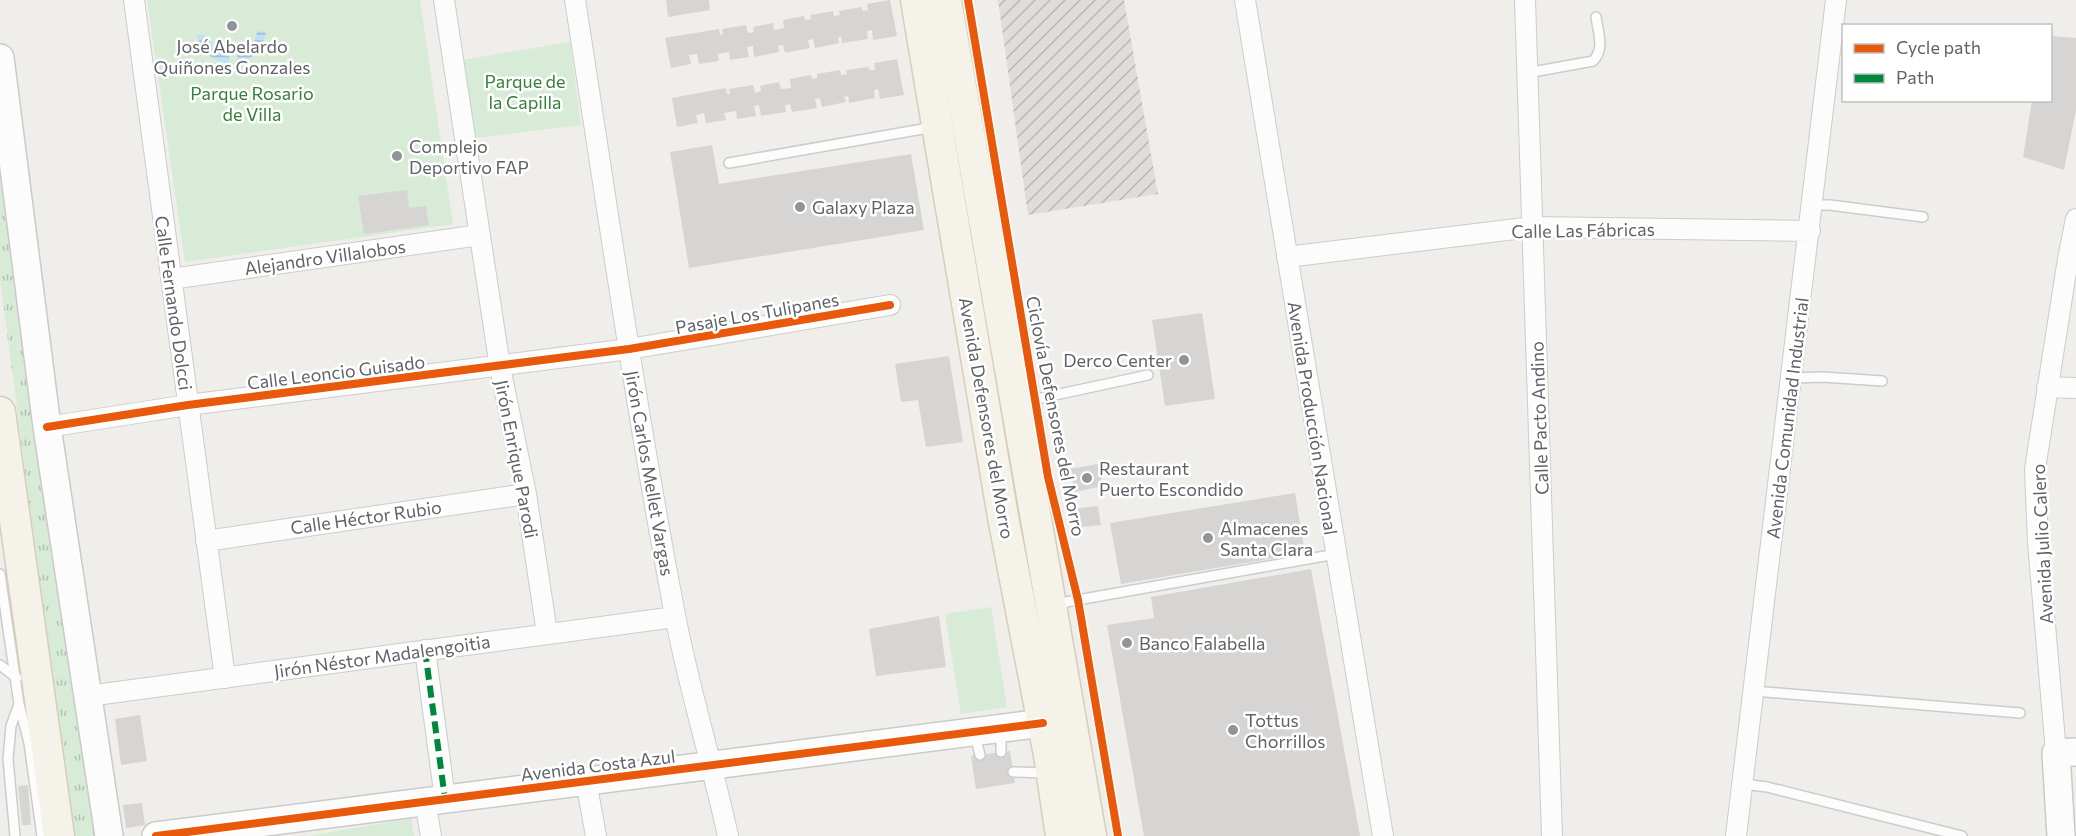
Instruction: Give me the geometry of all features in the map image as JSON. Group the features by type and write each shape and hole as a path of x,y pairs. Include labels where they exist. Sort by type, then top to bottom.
{"main road":[{"path":"917,4 946,1"},
{"name":"Avenida Defensores del Morro","path":"946,1 1091,836"},
{"name":"Avenida Defensores del Morro","path":"917,4 1003,517 1043,723 1061,836"},
{"path":"0,412 18,541 30,706 59,836"}],"street":[{"name":"Calle Fernando Dolcci","path":"134,0 225,678"},
{"name":"Jirón Enrique Parodi","path":"444,0 500,367 526,494 547,633"},
{"name":"Jirón Carlos Mellet Vargas","path":"575,0 629,349 675,617 728,836"},
{"name":"Avenida Producción Nacional","path":"1245,0 1383,836"},
{"name":"Calle Pacto Andino","path":"1525,0 1552,836"},
{"name":"Avenida Comunidad Industrial","path":"1736,836 1836,0"},
{"path":"0,58 47,428 108,836"},
{"name":"Avenida Julio Calero","path":"2061,836 2066,752 2038,543 2035,469 2047,387 2072,259 2076,219"},
{"name":"Calle Las Fábricas","path":"1287,257 1532,227 1810,231"},
{"name":"Alejandro Villalobos","path":"171,279 480,235"},
{"name":"Pasaje Los Tulipanes","path":"629,349 890,305"},
{"name":"Calle Leoncio Guisado","path":"47,428 188,405 629,349"},
{"path":"2047,387 2076,388"},
{"name":"Calle Héctor Rubio","path":"206,541 526,494"},
{"name":"Jirón Néstor Madalengoitia","path":"88,696 675,617"},
{"path":"425,650 435,801 431,836"},
{"name":"Avenida Costa Azul","path":"156,836 270,829 435,801 712,766 977,744 1000,740 1043,723"},
{"path":"586,782 596,836"}],"lane":[{"path":"1527,73 1593,61 1599,56 1600,48 1596,17"},
{"path":"729,163 937,126"},
{"path":"1813,205 1830,205 1923,217"},
{"path":"1016,403 1148,375"},
{"path":"1792,378 1823,377 1882,381"},
{"path":"18,541 10,564 0,580 15,677 30,706 29,743 42,836"},
{"path":"1051,605 1336,554"},
{"path":"0,665 15,677 30,706"},
{"path":"1754,691 2020,713"},
{"path":"15,836 8,759 11,726 30,706"},
{"path":"1013,772 1052,773"},
{"path":"1743,784 1767,787 1962,836"}],"shaded area":[{"path":"998,0 1124,0 1158,194 1028,215"}],"green space":[{"name":"Parque Rosario de Villa","path":"147,0 420,0 453,224 185,262"},
{"name":"Parque de la Capilla","path":"570,42 581,125 476,138 463,60"},
{"path":"0,122 96,836 73,836 0,279"},
{"path":"991,607 1007,707 961,714 945,614"},
{"path":"411,818 414,836 309,836"}],"water":[{"path":"257,31 266,32 260,48 249,59 238,64 237,54 251,46"},
{"path":"197,35 207,35 215,48 229,54 229,64 208,54"}],"building":[{"path":"666,0 709,0 710,10 668,17"},
{"path":"890,0 897,36 873,40 872,30 867,31 868,39 842,43 841,37 838,37 839,43 815,48 813,39 808,40 810,48 785,53 783,45 778,46 779,52 754,57 753,46 747,47 749,57 730,60 729,52 718,54 719,61 699,64 697,54 689,55 691,64 671,68 665,38 719,29 720,35 723,34 722,29 746,25 748,33 754,32 753,27 773,23 774,30 784,28 783,20 804,16 805,20 811,19 810,15 833,11 834,16 840,15 839,11 861,7 863,11 868,10 867,4"},
{"path":"2052,36 2076,38 2076,110 2064,170 2023,157 2032,102 2052,102"},
{"path":"897,59 904,95 880,99 878,89 874,90 875,98 849,103 848,96 844,97 846,102 822,107 820,98 815,99 817,108 792,112 790,104 785,105 786,112 761,116 759,105 754,106 756,116 737,119 736,111 724,113 726,120 706,123 704,113 696,115 698,123 677,127 672,98 726,88 727,94 730,94 729,89 753,85 755,93 761,91 760,86 779,82 781,89 791,88 790,79 811,75 812,79 817,78 817,74 840,70 841,75 847,74 846,70 868,67 870,70 875,70 874,63"},
{"name":"Galaxy Plaza","path":"712,145 719,184 911,154 924,230 689,268 670,152"},
{"path":"407,190 409,208 426,206 429,225 364,234 358,196"},
{"name":"Derco Center","path":"1202,313 1215,399 1165,406 1152,320"},
{"path":"949,356 963,442 926,447 918,400 901,402 895,364"},
{"name":"Restaurant Puerto Escondido","path":"1098,464 1103,486 1075,492 1070,469"},
{"name":"Almacenes Santa Clara","path":"1295,493 1305,553 1121,584 1110,523"},
{"path":"1098,506 1101,525 1073,528 1071,509"},
{"name":"Tottus Chorrillos","path":"1311,569 1360,836 1144,836 1107,625 1154,618 1151,597"},
{"path":"939,616 946,667 876,676 869,629"},
{"path":"140,715 147,761 121,765 115,719"},
{"path":"1010,751 1015,783 976,789 971,756"},
{"path":"28,785 31,825 22,825 18,786"},
{"path":"142,803 145,825 126,828 123,805"}],"marked path":[{"path":"425,650 445,799"}],"cycle path":[{"name":"Ciclovía Defensores del Morro","path":"968,0 1048,477 1078,600 1118,836"},
{"path":"47,427 188,405 629,349 890,305"},
{"path":"156,836 1043,723"}],"place":[{"name":"José Abelardo Quiñones Gonzales","path":"232,26"},
{"name":"Complejo Deportivo FAP","path":"397,156"},
{"name":"Galaxy Plaza","path":"800,207"},
{"name":"Derco Center","path":"1184,360"},
{"name":"Restaurant Puerto Escondido","path":"1087,478"},
{"name":"Almacenes Santa Clara","path":"1208,538"},
{"name":"Banco Falabella","path":"1127,643"},
{"name":"Tottus Chorrillos","path":"1233,730"}]}
